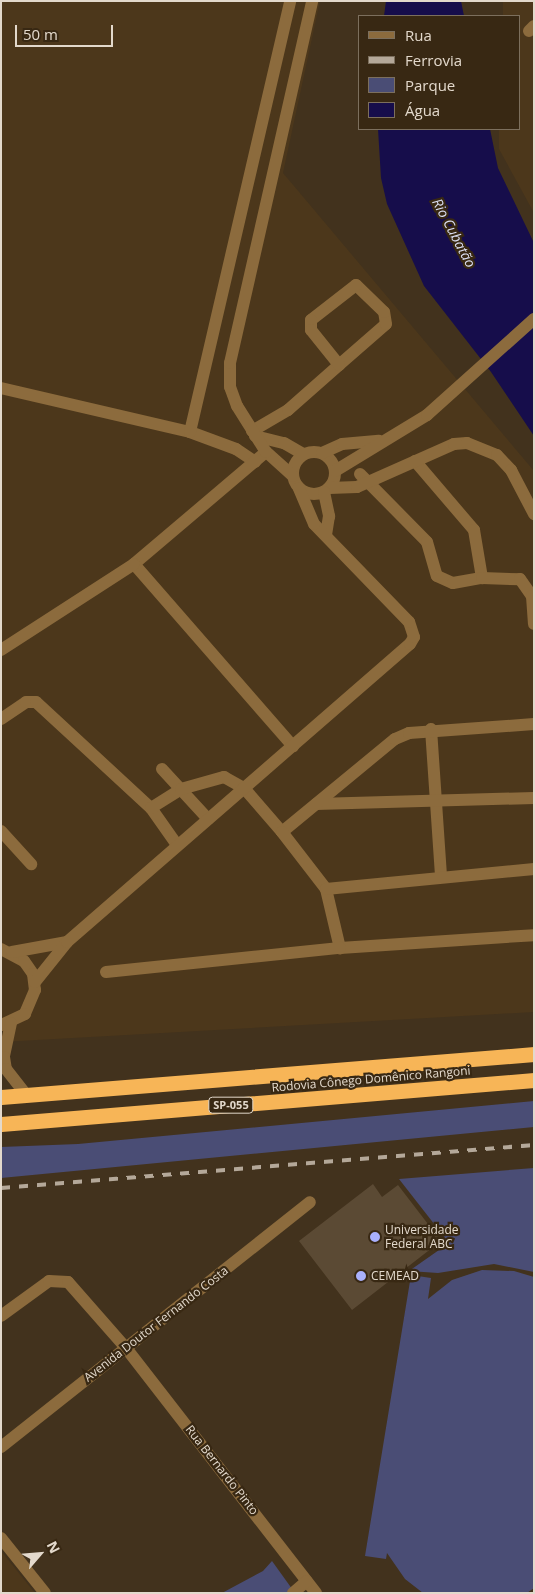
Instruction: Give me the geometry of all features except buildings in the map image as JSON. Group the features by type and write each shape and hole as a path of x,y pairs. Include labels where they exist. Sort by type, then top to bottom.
{"highway":[{"name":"Rodovia Cônego Domênico Rangoni","path":"1,1097 534,1054"},
{"name":"Rodovia Cônego Domênico Rangoni","path":"1,1124 534,1080"}],"street":[{"path":"190,432 290,1"},
{"path":"312,1 230,363 230,387 266,452 296,482 315,494 368,479 454,444 482,446 511,470 534,514"},
{"path":"254,433 288,410 386,324 384,312 356,285 311,320 311,330 339,365"},
{"path":"326,535 329,516 327,490 335,473 379,441 426,415 534,320"},
{"path":"1,388 190,432 236,449 255,462"},
{"path":"254,433 284,443 303,454 322,453 342,444 379,441"},
{"path":"1,650 134,564 266,452"},
{"path":"322,453 331,460 335,473"},
{"path":"27,1096 6,1069 4,1057 6,1024 30,1007 35,982 67,942 293,746 414,637 409,622 309,516 296,482 295,464 303,454"},
{"path":"415,461 474,530 482,578"},
{"path":"335,473 368,479 427,542 437,576 453,583 482,578 520,579 532,596 534,624"},
{"path":"134,564 293,746"},
{"path":"1,719 26,702 36,702 151,808 177,845"},
{"path":"282,832 395,739 431,729 534,724"},
{"path":"431,729 441,877"},
{"path":"162,769 208,819"},
{"path":"151,808 181,789 224,777 244,788 282,832 326,889 340,948"},
{"path":"316,804 436,804 534,798"},
{"path":"1,831 31,864"},
{"path":"326,889 534,869"},
{"path":"106,972 340,948 534,935"},
{"path":"6,950 67,942"},
{"path":"6,950 29,967 35,982"},
{"name":"Avenida Doutor Fernando Costa","path":"1,1447 310,1202"},
{"name":"Rua Bernardo Pinto","path":"1,1316 38,1288 58,1279 68,1282 126,1348 316,1593"},
{"path":"1,1538 46,1593"},
{"path":"293,1593 307,1581"}],"shaded area":[{"path":"1,1 320,1 283,173 534,471 534,1012 1,1042"},
{"path":"503,1 534,1 534,213 499,149 499,130 520,130 520,15 503,15"},
{"path":"1,1551 35,1593 1,1593"}],"green space":[{"path":"534,1101 534,1127 1,1178 1,1147 78,1144"},
{"path":"534,1168 534,1272 494,1264 438,1273 409,1271 449,1243 399,1179"},
{"path":"482,1270 514,1271 534,1277 534,1588 527,1593 423,1593 405,1579 387,1553 386,1559 365,1556 411,1275 431,1278 428,1299 452,1280"},
{"path":"272,1561 295,1593 222,1593 263,1571"}],"water":[{"path":"386,1 461,1 464,15 384,15"},
{"name":"Rio Cubatão","path":"378,130 490,130 498,168 534,243 534,436 491,372 424,286 387,204 381,178"}],"railway":[{"path":"1,1188 534,1145"}],"place":[{"name":"Universidade Federal ABC","path":"375,1237"},
{"name":"CEMEAD","path":"361,1276"}]}
